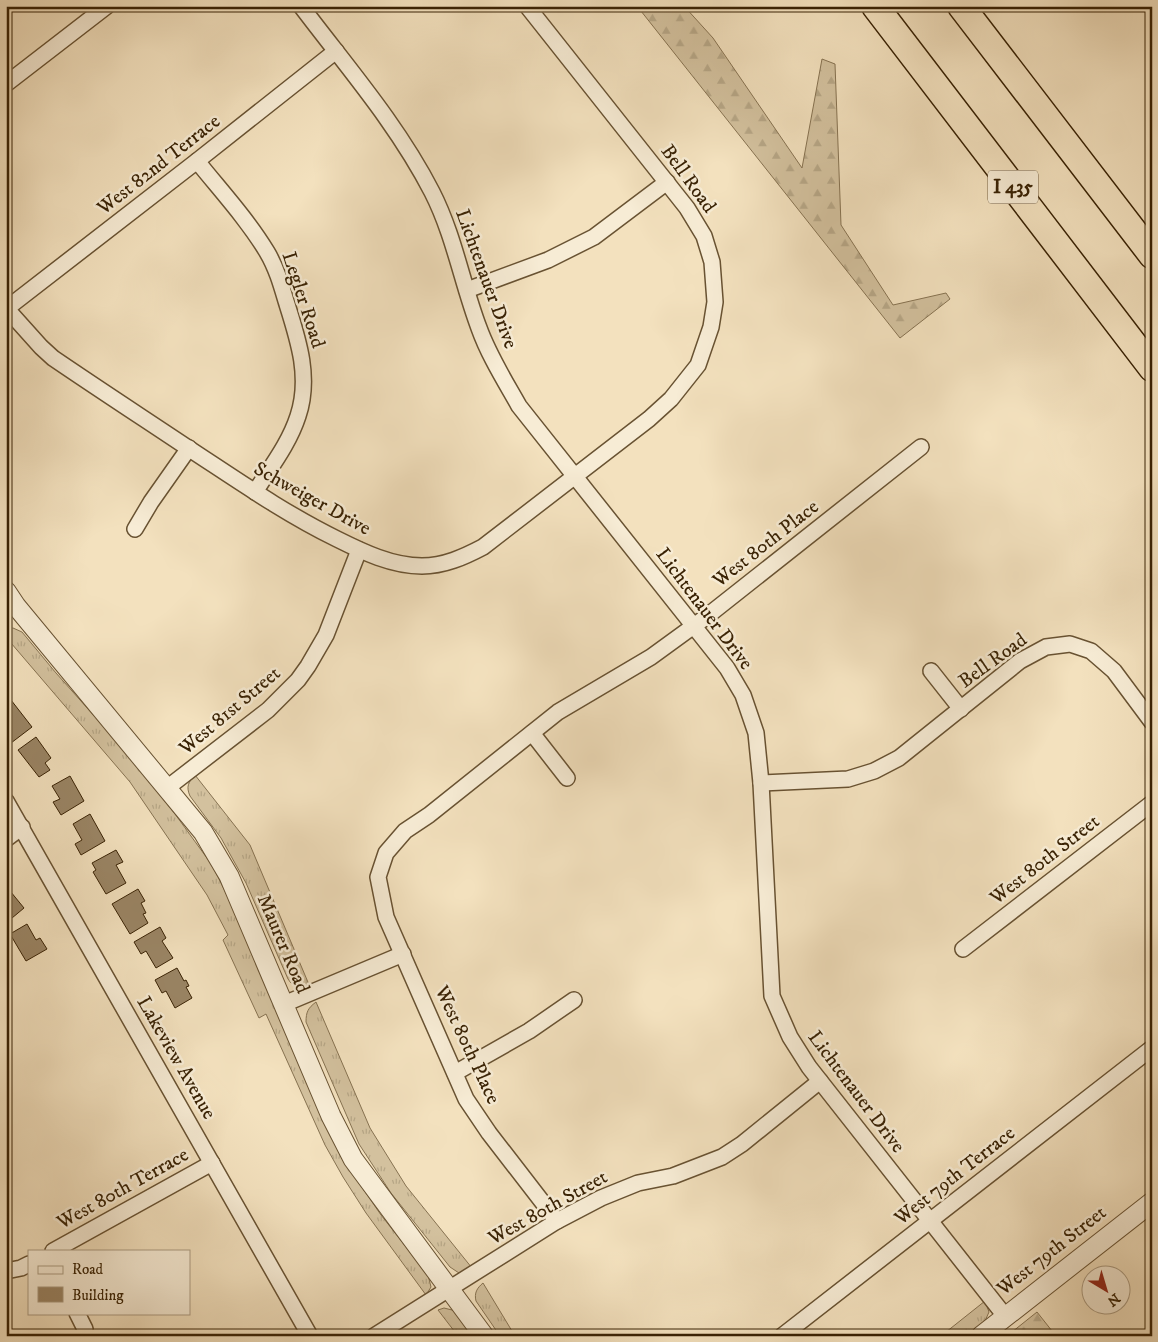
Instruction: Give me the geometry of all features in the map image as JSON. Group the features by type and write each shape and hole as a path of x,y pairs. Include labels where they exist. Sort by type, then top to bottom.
{"highway":[{"name":"I 435","path":"875,6 1152,368"},
{"path":"961,6 1152,255"}],"street":[{"path":"6,84 107,6"},
{"name":"Lichtenauer Drive","path":"301,6 382,110 406,144 433,193 450,233 479,329 496,366 514,398 727,668 742,695 756,733 762,783 772,996 790,1037 820,1081 1006,1316"},
{"name":"Bell Road","path":"527,6 687,208 704,236 712,262 715,302 711,327 698,364 671,399 649,419 575,476"},
{"name":"West 82nd Terrace","path":"6,308 336,51"},
{"name":"Legler Road","path":"197,161 257,236 271,259 300,344 304,374 303,394 298,416 284,448 255,492"},
{"path":"467,290 548,260 594,237 667,182"},
{"name":"Schweiger Drive","path":"6,308 53,358 255,492 303,522 359,550 391,562 422,566 454,561 483,547 575,476"},
{"name":"West 80th Place","path":"557,1221 488,1133 466,1099 386,917 378,877 386,853 405,831 430,815 558,712 651,657 694,626 921,447"},
{"path":"135,529 151,502 189,448"},
{"name":"West 81st Street","path":"167,788 268,710 298,680 326,635 359,550"},
{"name":"Maurer Road","path":"9,603 203,832 229,876 332,1116 353,1159 484,1336"},
{"name":"Bell Road","path":"931,671 961,709 1020,661 1046,648 1070,644 1091,651 1114,671 1152,722"},
{"path":"762,783 848,779 874,770 899,758 961,709"},
{"path":"532,733 567,778"},
{"name":"Lakeview Avenue","path":"6,801 310,1336"},
{"name":"West 80th Street","path":"964,949 1152,803"},
{"path":"6,839 22,827"},
{"path":"284,1004 403,954"},
{"path":"455,1073 529,1031 574,1000"},
{"name":"West 79th Terrace","path":"782,1336 1152,1048"},
{"name":"West 80th Street","path":"374,1336 557,1221 601,1198 638,1183 673,1176 722,1157 742,1144 820,1081"},
{"name":"West 80th Terrace","path":"55,1250 212,1163"},
{"name":"West 79th Street","path":"981,1336 1152,1202"},
{"path":"6,1271 28,1264"},
{"path":"78,1314 85,1329"}],"green space":[{"path":"637,6 684,6 713,38 802,168 822,59 835,64 841,225 893,305 946,293 950,299 900,338"},
{"path":"6,628 13,628 22,632 128,754 212,865 238,917 348,1167 381,1215 428,1275 431,1287 426,1295 366,1213 325,1145 266,1014 259,1018 223,940 228,935 207,895 130,782 6,637"},
{"path":"195,775 250,845 310,987 298,987 288,979 246,883 221,838 190,796 188,785"},
{"path":"316,1002 370,1128 406,1186 472,1268 459,1273 450,1267 391,1193 359,1144 306,1022 308,1011"},
{"path":"483,1283 515,1336 500,1336 476,1301 476,1291"},
{"path":"985,1301 989,1312 985,1321 967,1336 941,1336"},
{"path":"444,1308 456,1311 474,1336 458,1336 438,1310"},
{"path":"1037,1312 1056,1336 1007,1336"}],"building":[{"path":"11,700 32,727 11,743 6,736 6,704"},
{"path":"36,737 51,758 45,763 50,770 39,777 18,750"},
{"path":"70,776 84,801 61,815 53,802 60,799 52,786"},
{"path":"90,814 105,841 81,855 75,844 82,840 73,824"},
{"path":"116,850 123,862 116,865 126,883 106,894 93,872 96,870 92,863"},
{"path":"6,886 24,908 12,918 6,911"},
{"path":"138,889 145,901 141,903 146,913 143,914 148,923 130,934 112,904"},
{"path":"27,924 36,940 40,938 47,949 26,961 10,934"},
{"path":"160,927 166,938 162,941 173,958 156,968 146,951 141,954 134,942"},
{"path":"177,968 189,986 186,987 192,998 175,1008 166,991 162,993 155,980"}]}
